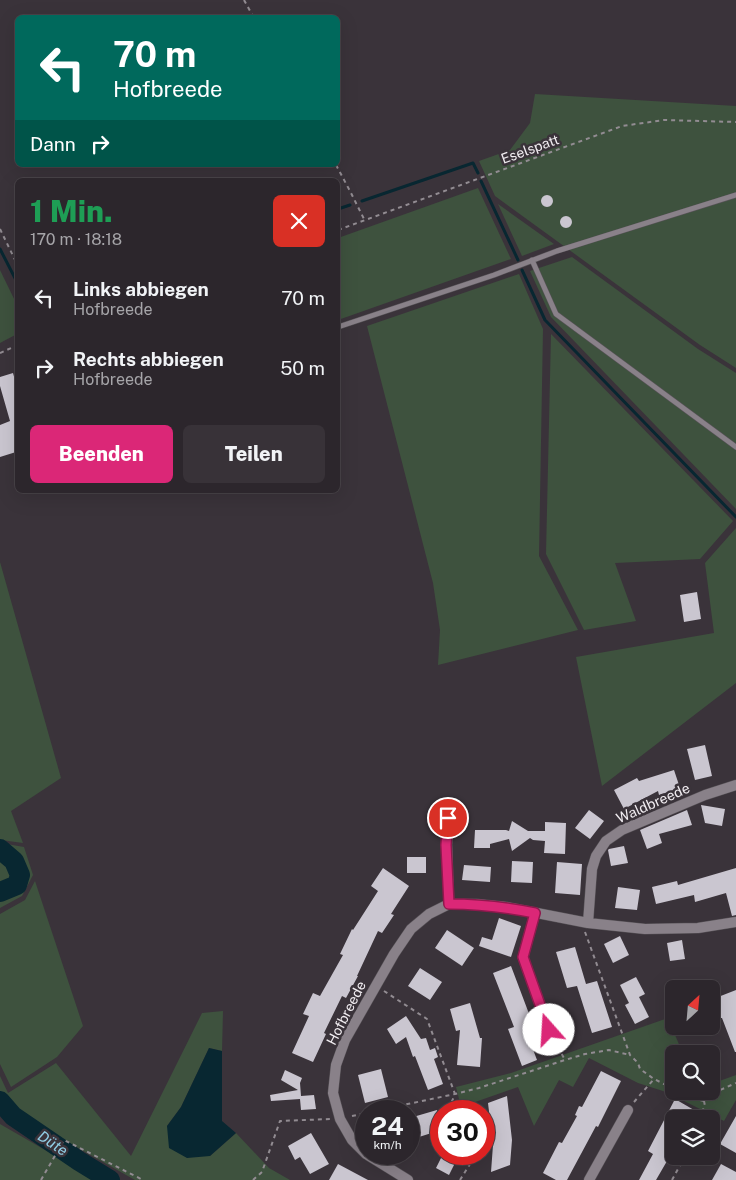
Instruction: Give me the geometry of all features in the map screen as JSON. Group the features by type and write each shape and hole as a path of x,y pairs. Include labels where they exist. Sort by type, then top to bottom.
{"street":[{"name":"Waldbreede","path":"588,923 592,868 596,856 606,841 622,830 705,795 736,785"},
{"path":"448,818 446,845 449,904"},
{"name":"Hofbreede","path":"355,1143 340,1119 334,1093 336,1065 345,1040 394,954 411,929 429,914 449,904 476,904 506,907 588,923 645,929 698,928 736,922"},
{"path":"535,913 523,957 549,1030"},
{"path":"589,1180 628,1110"},
{"name":"Hofbreede","path":"384,1165 408,1180"}],"lane":[{"path":"340,326 494,275 566,248 736,195"},
{"path":"532,260 556,314 736,447"}],"path":[{"path":"244,0 252,15"},
{"name":"Eselspatt","path":"340,229 622,126 664,120 736,122"},
{"path":"337,167 365,221"},
{"path":"0,229 15,260"},
{"path":"0,353 15,346"},
{"path":"588,923 585,932 630,1055 638,1063 640,1069 665,1084"},
{"path":"376,986 427,1019 455,1094 453,1100"},
{"path":"549,1030 565,1060"},
{"path":"420,1101 455,1094 585,1054 609,1050 630,1055"},
{"path":"628,1110 654,1079"},
{"path":"700,1100 704,1101 718,1091 736,1083"},
{"path":"703,1110 705,1106 704,1101"},
{"path":"254,1180 262,1172 280,1121 340,1119 355,1116"},
{"path":"41,1180 64,1140 143,1180"},
{"path":"460,1180 469,1165"},
{"path":"672,1180 680,1165"}],"green space":[{"path":"535,94 736,106 736,368 700,345 495,196 479,161 510,150 530,123"},
{"path":"478,188 511,259 340,319 340,237"},
{"path":"498,204 554,244 522,256"},
{"path":"572,257 698,349 736,373 736,509 551,317 530,271"},
{"path":"0,270 15,301 15,335 0,343"},
{"path":"519,274 543,329 539,556 578,630 438,665 440,630 433,583 367,326"},
{"path":"551,334 733,521 700,559 615,563 636,621 584,630 546,554"},
{"path":"736,528 736,683 602,786 576,657 714,633 705,563"},
{"path":"0,562 61,778 11,811 23,843 0,839"},
{"path":"1,843 24,847 33,875 22,896 0,908 0,845"},
{"path":"35,881 83,1026 57,1057 11,1087 0,1064 0,914 25,900"},
{"path":"223,1011 222,1051 209,1048 181,1107 167,1126 210,1156 236,1133 269,1168 290,1180 135,1180 64,1140 22,1112 0,1116 0,1076 8,1093 56,1063 131,1156 202,1013"},
{"path":"665,1019 665,1035 675,1035 679,1045 665,1045 665,1092 638,1083 589,1058 573,1087 559,1080 534,1126 518,1087 481,1100 459,1100 456,1087 511,1073"},
{"path":"736,1075 736,1100 724,1121 720,1119 720,1110 702,1110 682,1100 720,1100 720,1081"},
{"path":"0,1124 97,1180 0,1180"}],"water":[{"path":"209,1048 222,1051 222,1121 236,1133 210,1156 187,1158 169,1148 167,1126 181,1107"}],"building":[{"path":"545,195 549,195 553,201 549,207 545,207 541,203 541,199"},
{"path":"564,216 568,216 572,222 568,228 564,228 560,224 560,220"},
{"path":"13,373 15,380 15,452 0,457 0,425 10,421 0,386 0,377"},
{"path":"697,592 701,619 684,622 680,595"},
{"path":"705,745 712,776 695,780 687,749"},
{"path":"674,770 680,788 659,795 658,791 624,809 614,790 637,778 639,781"},
{"path":"701,805 725,809 722,826 705,823"},
{"path":"589,810 604,821 590,839 575,828"},
{"path":"687,810 692,825 659,834 662,843 647,849 640,830"},
{"path":"512,821 528,831 545,831 545,822 566,823 565,854 544,853 545,841 530,838 512,851 509,839 490,844 490,848 474,848 475,830 509,831"},
{"path":"624,846 628,863 611,866 608,850"},
{"path":"407,857 426,857 426,873 407,873"},
{"path":"512,861 533,862 532,883 511,882"},
{"path":"557,862 582,864 580,895 555,893"},
{"path":"464,865 491,867 490,882 462,880"},
{"path":"383,868 409,886 391,914 394,915 382,933 378,931 346,998 342,996 324,1033 326,1034 313,1062 292,1053 309,1016 303,1014 313,993 320,996 343,955 340,954 352,929 378,891 371,886"},
{"path":"736,868 736,915 732,916 726,893 695,902 694,895 656,904 652,887 677,881 678,885"},
{"path":"618,887 640,890 637,910 615,908"},
{"path":"499,918 521,926 511,957 479,946 482,937 492,940"},
{"path":"447,930 474,948 462,966 435,948"},
{"path":"620,936 629,955 613,963 604,944"},
{"path":"682,940 685,959 670,961 667,943"},
{"path":"575,947 586,984 597,981 612,1027 592,1033 577,986 567,988 556,952"},
{"path":"511,966 531,1019 523,1023 537,1060 522,1066 508,1029 514,1027 493,973"},
{"path":"420,968 442,982 430,1000 408,986"},
{"path":"636,977 645,994 639,997 649,1017 635,1024 625,1005 629,1003 620,985"},
{"path":"736,990 736,1052 722,1018 720,1018 720,996"},
{"path":"470,1003 480,1038 482,1038 480,1067 457,1065 460,1030 456,1031 450,1009"},
{"path":"406,1016 421,1039 426,1038 430,1050 435,1048 438,1057 434,1059 443,1084 428,1090 406,1037 396,1044 387,1029"},
{"path":"381,1069 388,1097 376,1100 364,1100 358,1075"},
{"path":"285,1070 302,1078 300,1083 301,1096 314,1095 316,1109 301,1110 300,1099 271,1101 270,1095 298,1090 281,1080"},
{"path":"601,1071 621,1081 598,1127 596,1126 567,1180 556,1180 543,1173 559,1142 562,1143 577,1116 575,1115 579,1106 582,1107"},
{"path":"507,1096 512,1140 510,1165 491,1172 492,1165 495,1165 495,1100"},
{"path":"674,1100 677,1100 694,1110 669,1110"},
{"path":"430,1112 430,1134 420,1137 420,1115"},
{"path":"736,1116 736,1153 720,1144"},
{"path":"665,1118 665,1164 656,1180 639,1180 653,1154 648,1151"},
{"path":"311,1133 329,1164 310,1174 300,1157 295,1160 288,1146"},
{"path":"338,1164 368,1180 329,1180"},
{"path":"721,1164 736,1172 736,1180 712,1180"},
{"path":"438,1165 454,1165 449,1175 436,1168"}],"waterway":[{"path":"362,201 473,163 478,173"},
{"path":"481,181 518,260"},
{"path":"340,208 350,205"},
{"path":"0,249 15,278"},
{"path":"522,270 545,320 736,517"},
{"name":"Düte","path":"0,849 14,861 20,875 17,885 0,892"},
{"name":"Düte","path":"0,1101 13,1116 110,1180"}],"route":[{"path":"448,818 446,845 449,904 506,907 535,913 523,957 549,1030"}]}
